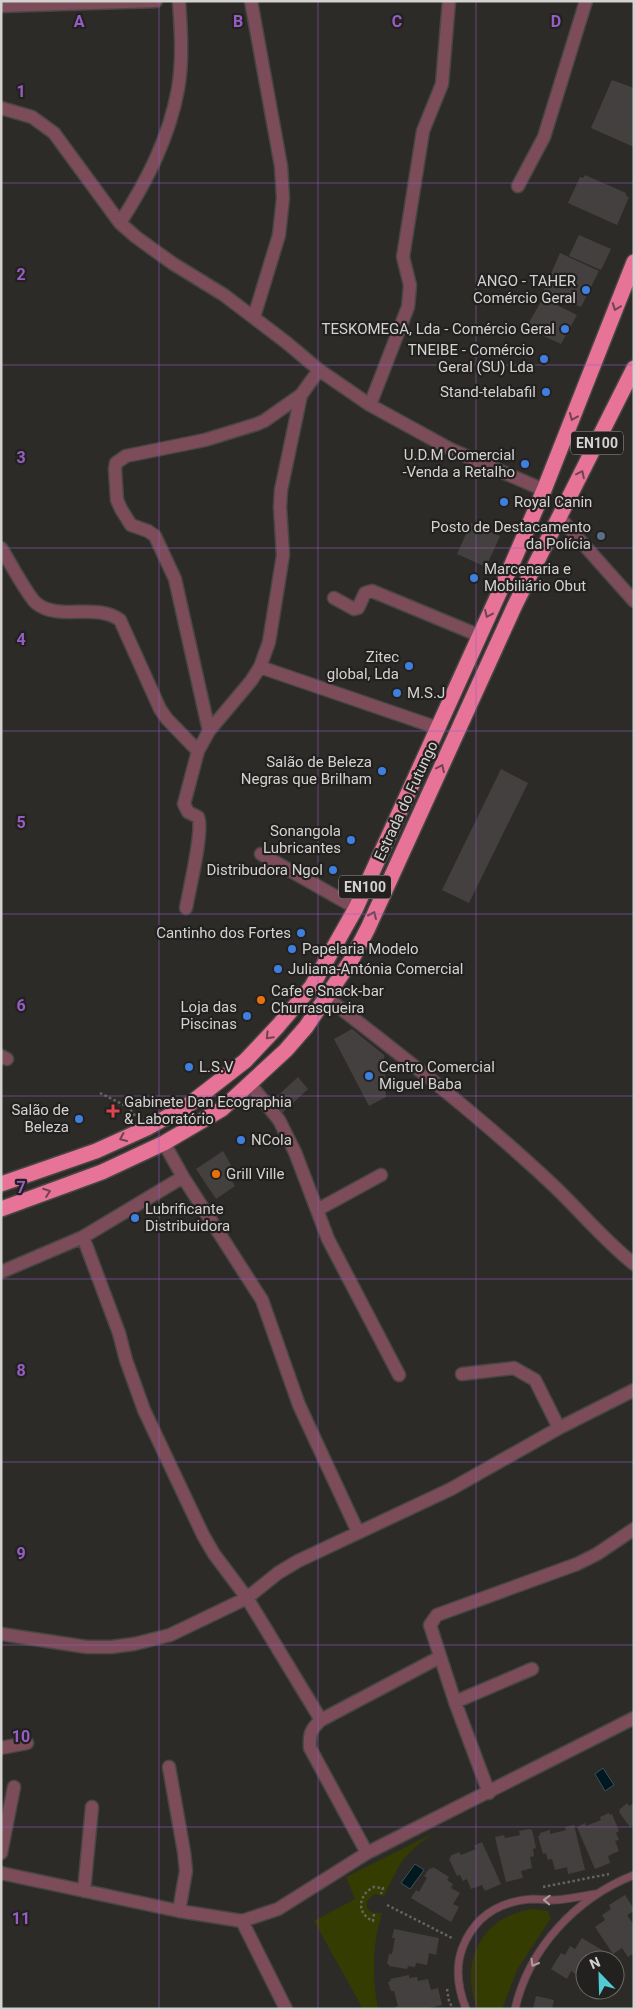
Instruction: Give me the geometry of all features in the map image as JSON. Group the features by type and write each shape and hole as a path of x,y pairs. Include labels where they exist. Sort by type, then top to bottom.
{"highway":[{"name":"Estrada do Futungo","path":"1,1184 96,1151 147,1128 187,1106 218,1084 245,1061 312,986 356,908 544,490 634,262"},
{"name":"Estrada do Futungo","path":"1,1209 102,1172 164,1143 222,1109 250,1084 301,1032 327,998 352,959 368,928 516,605 634,368"}],"street":[{"path":"1,6 4,1"},
{"path":"1,6 156,1"},
{"path":"120,222 154,165 166,133 178,89 181,42 179,1"},
{"path":"250,1 281,166 283,198 279,235 254,317"},
{"path":"370,405 408,307 410,285 403,257 423,131 442,84 449,1"},
{"path":"518,186 544,137 586,1"},
{"path":"1,108 32,117 54,133 120,222 136,237 172,263 224,295 319,370 370,405 452,450 544,490"},
{"path":"209,731 175,579 154,536 148,531 131,525 121,509 117,500 116,463 126,456 205,440 264,421 301,395 319,370"},
{"path":"186,908 200,824 198,817 188,812 184,804 198,751 209,731 246,688 260,667 274,619 283,556 280,507 282,490 301,395"},
{"path":"560,518 634,601"},
{"path":"1,548 34,602 47,610 99,612 112,614 120,620 160,709 167,719 198,751"},
{"path":"334,598 354,608 358,608 365,593 372,591 478,635"},
{"path":"260,667 438,728"},
{"path":"261,854 356,908"},
{"path":"327,998 417,1067 490,1130 555,1188 613,1248 634,1264"},
{"path":"250,1084 279,1120 295,1152 328,1240 399,1375"},
{"path":"164,1143 183,1177 262,1300 299,1405 358,1532"},
{"path":"317,1210 381,1175"},
{"path":"1,1272 83,1236 183,1177"},
{"path":"83,1236 119,1333 126,1360 144,1410 203,1535 214,1554 247,1598 321,1720"},
{"path":"462,1374 514,1368 535,1380 558,1428"},
{"path":"1,1634 86,1647 111,1648 170,1635 247,1598 298,1561 451,1489 558,1428 634,1390"},
{"path":"489,1793 455,1702 430,1625 436,1615 576,1564 597,1554 634,1530"},
{"path":"367,1854 310,1748 309,1738 312,1728 321,1720 440,1657"},
{"path":"455,1702 532,1669"},
{"path":"1,1873 179,1911 242,1921 278,1909 367,1854 634,1718"},
{"path":"1,1748 28,1743"},
{"path":"169,1767 186,1871 179,1911"},
{"path":"1,1853 14,1787"},
{"path":"84,1891 92,1807"},
{"path":"242,1921 286,2009"}],"lane":[{"path":"515,2009 528,1972 550,1936 566,1918 595,1894 634,1875"},
{"path":"466,2009 457,1980 459,1958 470,1930 485,1915 499,1906 516,1901 554,1900 595,1894"}],"path":[{"path":"100,1093 128,1107 147,1128"},
{"path":"374,1914 373,1921 365,1916 360,1905 361,1899 364,1894 374,1887 383,1888 381,1894"},
{"path":"361,1899 367,1901"},
{"path":"388,1905 454,1939"}],"green space":[{"path":"436,1832 409,1853 384,1896 374,1894 367,1901 367,1908 372,1913 382,1913 376,1937 374,1961 378,2009 363,2009 314,1921 355,1899 346,1877"},
{"path":"532,1909 548,1911 551,1918 517,1970 502,2009 477,2009 472,1991 471,1974 473,1959 479,1944 487,1932 499,1922 514,1914"}],"water":[{"path":"603,1768 614,1785 605,1791 595,1774"},
{"path":"415,1864 424,1870 410,1889 401,1883"}],"building":[{"path":"612,80 634,88 634,147 591,128"},
{"path":"585,175 626,193 626,196 629,197 617,225 568,203 580,177 583,178"},
{"path":"579,235 611,249 601,270 569,256"},
{"path":"560,253 599,271 581,307 543,292"},
{"path":"543,298 577,315 561,344 526,328"},
{"path":"471,523 500,536 486,567 457,554"},
{"path":"501,769 528,783 469,903 442,890"},
{"name":"Centro Comercial Miguel Baba","path":"352,1029 384,1055 386,1097 369,1106 334,1039"},
{"path":"298,1077 308,1089 282,1113 272,1101"},
{"name":"Grill Ville","path":"223,1151 235,1172 229,1176 235,1186 216,1199 196,1169"},
{"path":"627,1803 629,1806 634,1803 634,1824 630,1827 619,1812"},
{"path":"609,1813 610,1815 612,1814 619,1831 616,1833 619,1840 615,1841 619,1851 608,1856 610,1863 595,1869 577,1827 585,1823 586,1826 601,1820 600,1817"},
{"path":"574,1825 585,1870 568,1874 567,1867 555,1870 552,1859 548,1860 546,1853 543,1854 538,1836 540,1833 550,1830 550,1834 566,1830 565,1827"},
{"path":"532,1830 536,1848 533,1849 534,1856 530,1857 532,1868 521,1871 523,1878 506,1882 495,1837 504,1835 505,1838 520,1835 519,1831"},
{"path":"482,1842 501,1884 485,1891 482,1885 471,1889 467,1879 463,1881 460,1875 457,1876 449,1859 451,1858 450,1856 459,1852 461,1855 476,1849 474,1846"},
{"path":"433,1867 449,1877 447,1880 453,1884 451,1888 460,1893 453,1904 459,1907 451,1922 411,1898 416,1890 419,1892 427,1878 424,1876"},
{"path":"625,1895 634,1909 634,1911 627,1915 634,1925 634,1953 628,1957 622,1948 610,1950 595,1927 605,1920 602,1915 611,1909 609,1905"},
{"path":"394,1929 439,1938 436,1955 429,1953 427,1965 416,1963 415,1967 408,1966 407,1969 389,1966 387,1964 389,1954 392,1954 395,1938 392,1938"},
{"path":"582,1938 602,1950 575,1950 575,1974 571,1971 567,1979 551,1969 561,1953 565,1955 570,1946 575,1949"},
{"path":"409,1975 409,1978 417,1977 418,1981 428,1979 431,1990 438,1988 442,2005 425,2009 395,2009 398,2006 394,1991 391,1991 388,1982 391,1981 390,1979"},
{"path":"536,1996 554,2000 552,2009 533,2009"}],"place":[{"name":"ANGO - TAHER Comércio Geral","path":"586,290"},
{"name":"TESKOMEGA, Lda - Comércio Geral","path":"565,329"},
{"name":"TNEIBE - Comércio Geral (SU) Lda","path":"544,359"},
{"name":"Stand-telabafil","path":"546,392"},
{"name":"U.D.M Comercial -Venda a Retalho","path":"525,464"},
{"name":"Royal Canin","path":"504,502"},
{"name":"Posto de Destacamento da Polícia","path":"601,536"},
{"name":"Marcenaria e Mobiliário Obut","path":"474,578"},
{"name":"Zitec global, Lda","path":"409,666"},
{"name":"M.S.J","path":"397,693"},
{"name":"Salão de Beleza Negras que Brilham","path":"382,771"},
{"name":"Sonangola Lubricantes","path":"351,840"},
{"name":"Distribudora Ngol","path":"333,870"},
{"name":"Cantinho dos Fortes","path":"301,933"},
{"name":"Papelaria Modelo","path":"292,949"},
{"name":"Juliana-Antónia Comercial","path":"278,969"},
{"name":"Cafe e Snack-bar Churrasqueira","path":"261,1000"},
{"name":"Loja das Piscinas","path":"247,1016"},
{"name":"L.S.V","path":"189,1067"},
{"name":"Centro Comercial Miguel Baba","path":"369,1076"},
{"name":"Gabinete Dan Ecographia & Laboratório","path":"113,1111"},
{"name":"Salão de Beleza","path":"79,1119"},
{"name":"NCola","path":"241,1140"},
{"name":"Grill Ville","path":"216,1174"},
{"name":"Lubrificante Distribuidora","path":"135,1218"}]}
